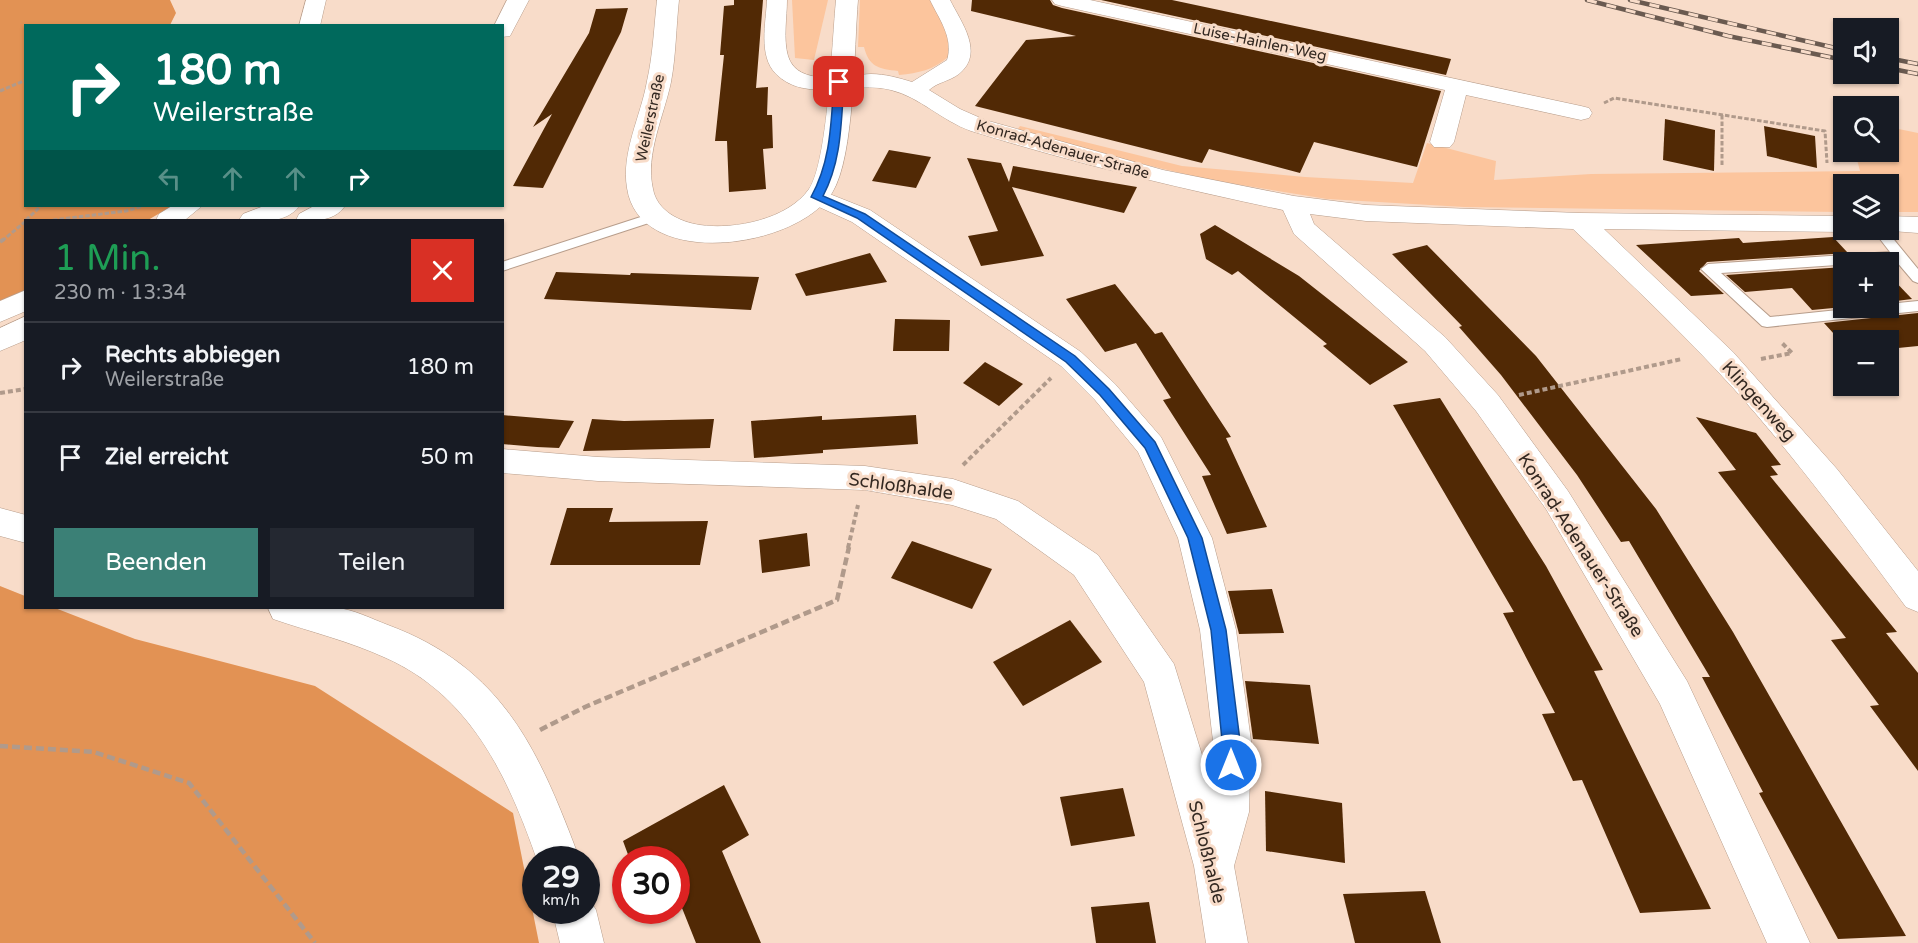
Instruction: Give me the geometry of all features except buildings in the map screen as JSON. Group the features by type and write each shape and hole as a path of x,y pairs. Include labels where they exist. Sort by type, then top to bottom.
{"street":[{"path":"310,24 316,0"},
{"path":"504,27 518,0"},
{"name":"Weilerstraße","path":"656,216 645,203 639,186 639,167 659,82 668,0"},
{"name":"Konrad-Adenauer-Straße","path":"777,0 777,55 784,73 797,81 884,81 916,90 949,113 977,125 1160,177 1294,204 1366,213 1580,222 1833,224"},
{"path":"656,216 677,228 723,236 752,232 777,224 799,212 817,197 828,175 834,151 847,0"},
{"path":"916,90 930,78 945,74 958,59 961,49 958,34 940,0"},
{"name":"Luise-Hainlen-Weg","path":"1062,0 1581,113"},
{"path":"1442,142 1457,85"},
{"path":"817,197 861,216 1071,359 1105,392 1150,445 1195,538 1218,630 1232,741 1229,812 1214,866"},
{"name":"Konrad-Adenauer-Straße","path":"1294,204 1303,228 1435,344 1458,369 1487,403 1557,500 1674,693 1789,943"},
{"path":"170,219 188,207"},
{"path":"254,219 284,207"},
{"path":"310,219 330,207"},
{"name":"Klingenweg","path":"1580,222 1663,298 1768,407 1851,509 1918,597"},
{"path":"1899,225 1918,225"},
{"path":"0,313 24,300"},
{"path":"0,340 24,327"},
{"name":"Schloßhalde","path":"504,461 598,469 865,478 953,492 1007,510 1086,565 1161,676 1214,866 1227,943"},
{"path":"0,522 24,528"},
{"path":"289,609 394,644 429,662 475,699 510,744 538,801 554,846"},
{"path":"577,924 582,943"}],"lane":[{"path":"504,266 656,216"},
{"path":"1887,240 1918,278"},
{"path":"1900,256 1708,269 1767,322 1918,306"}],"path":[{"path":"0,91 24,81"},
{"path":"1581,113 1614,98 1825,131 1827,163"},
{"path":"1722,115 1722,166"},
{"path":"29,219 40,207"},
{"path":"62,219 126,212 140,207"},
{"path":"0,242 24,224"},
{"path":"1540,390 1714,352"},
{"path":"968,461 1071,359"},
{"path":"0,393 24,389"},
{"path":"510,744 585,707 837,600 865,478"},
{"path":"0,746 94,752 189,783 315,943"}],"shaded area":[{"path":"0,0 170,0 176,13 170,24 24,24 24,207 170,207 150,219 24,219 24,292 0,305"},
{"path":"792,0 828,0 814,60 795,58"},
{"path":"860,0 933,0 948,35 948,57 931,68 899,75 898,71 876,66 869,59 864,47 858,47"},
{"path":"1020,126 1182,166 1305,177 1413,183 1427,143 1496,161 1494,180 1591,174 1860,171 1858,162 1899,162 1899,129 1918,133 1918,212 1899,212 1899,174 1833,174 1833,212 1464,207 1327,199 1210,180 1117,158 1017,130"},
{"path":"0,586 24,596 24,609 58,609 135,639 315,686 513,813 522,858 522,924 535,924 539,943 0,943"}],"railway":[{"path":"1587,0 1728,36 1833,58"},
{"path":"1630,0 1833,47"},
{"path":"1899,60 1918,64"},
{"path":"1899,70 1918,74"}],"route":[{"path":"839,82 834,151 828,175 817,197 861,216 1071,359 1105,392 1150,445 1195,538 1218,630 1232,741 1231,765"}]}
